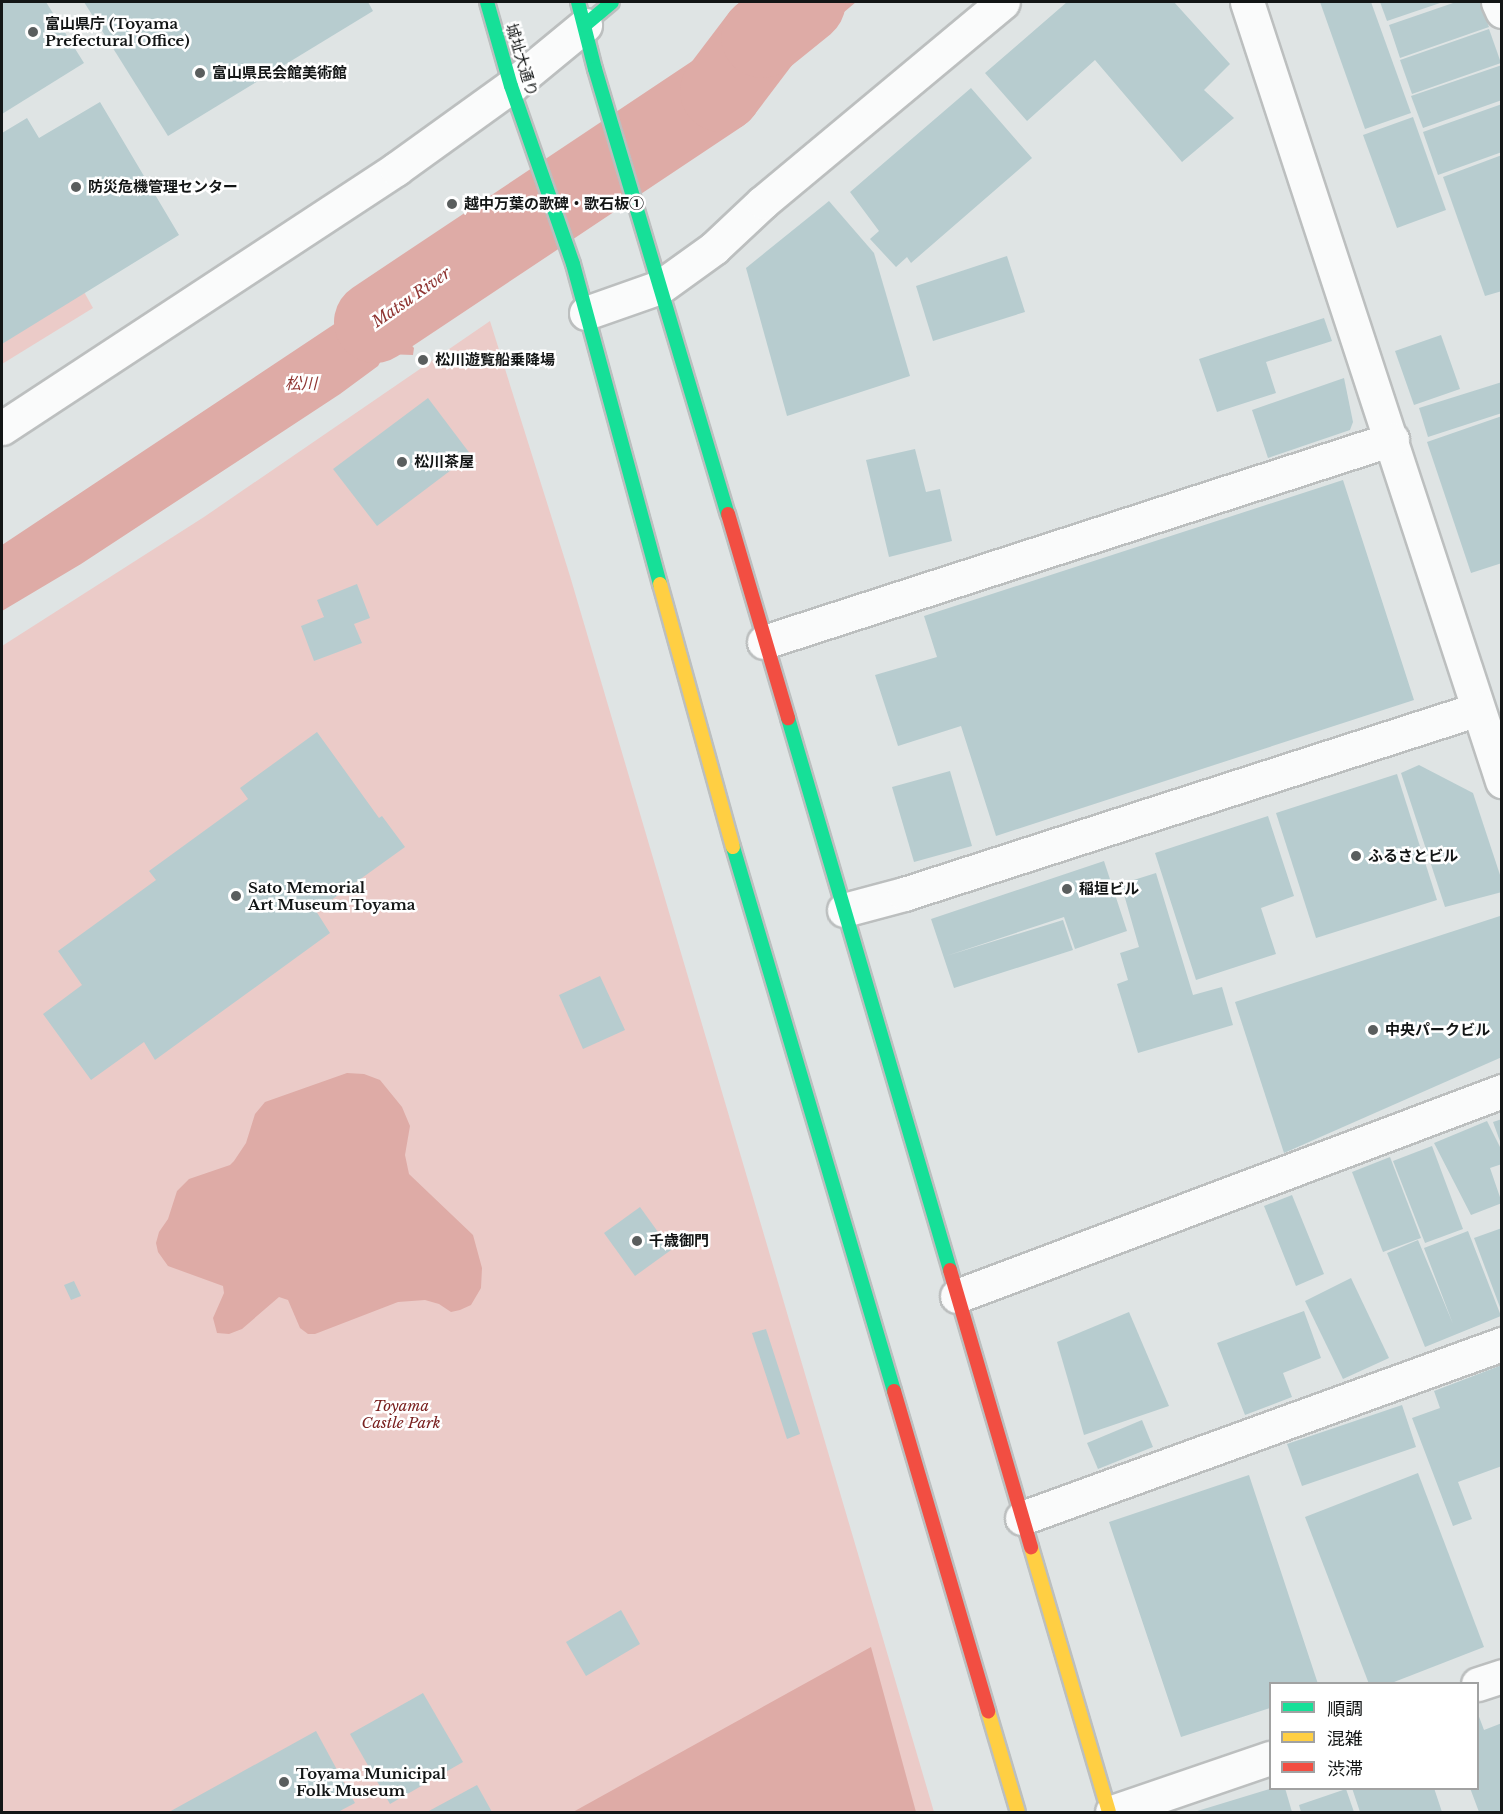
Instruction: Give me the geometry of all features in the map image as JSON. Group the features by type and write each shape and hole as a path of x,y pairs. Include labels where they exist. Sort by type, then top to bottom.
{"street":[{"name":"城址大通り","path":"488,2 511,86 573,264 720,802 1018,1812"},
{"path":"2,428 396,169 511,86 581,13 612,2"},
{"path":"586,313 660,287 714,248 763,202 1003,2"},
{"path":"1247,2 1392,439 1478,709 1500,770"},
{"path":"1498,2 1502,11"},
{"path":"581,13 595,69 645,231 1022,1518 1111,1812 1269,1758"},
{"path":"764,642 1392,439"},
{"path":"844,910 904,894 1478,709"},
{"path":"957,1296 1502,1091"},
{"path":"1022,1518 1502,1344"},
{"path":"1479,1684 1502,1676"}],"green space":[{"path":"78,281 93,308 2,364 2,328"},
{"name":"Toyama Castle Park","path":"490,321 570,576 934,1812 2,1812 2,646 204,517"}],"water":[{"path":"764,2 856,2 773,72 757,100 705,140 683,81 702,67 718,43"},
{"name":"松川","path":"462,228 476,281 402,335 414,348 413,355 385,354 378,366 340,394 81,564 2,611 2,545 354,311"},
{"path":"347,1073 364,1074 380,1080 402,1107 410,1126 405,1155 409,1174 473,1235 482,1268 481,1288 471,1305 460,1310 451,1312 439,1304 425,1300 398,1302 315,1334 308,1334 300,1328 288,1300 279,1297 242,1329 229,1334 217,1333 213,1318 224,1293 223,1286 168,1266 158,1252 156,1243 159,1232 168,1219 177,1191 189,1179 230,1165 234,1161 246,1143 255,1114 265,1102"},
{"path":"871,1647 916,1812 573,1812"}],"building":[{"name":"富山県庁 (Toyama Prefectural Office)","path":"2,2 46,2 84,63 2,114"},
{"name":"富山県民会館美術館","path":"84,2 368,2 373,11 168,136"},
{"path":"1067,2 1174,2 1230,64 1204,90 1234,118 1182,162 1095,60 1027,121 985,73"},
{"path":"1320,2 1371,2 1411,113 1365,129"},
{"path":"1380,2 1443,2 1387,21"},
{"path":"1456,2 1480,2 1489,27 1400,58 1389,25"},
{"path":"1489,29 1501,63 1412,94 1400,60"},
{"path":"1502,65 1502,100 1423,128 1411,96"},
{"path":"971,88 1032,158 911,263 907,257 896,267 870,239 879,231 850,192"},
{"name":"防災危機管理センター","path":"100,102 179,235 2,344 2,133 27,118 39,138"},
{"path":"1502,104 1502,152 1438,175 1423,132"},
{"path":"1413,117 1446,210 1397,228 1363,135"},
{"path":"1502,155 1502,291 1485,296 1443,177"},
{"path":"829,201 874,253 910,376 787,416 746,268"},
{"path":"1007,256 1025,312 933,341 916,286"},
{"path":"1324,318 1332,341 1266,362 1276,393 1217,412 1199,359"},
{"path":"1441,335 1460,389 1414,405 1395,351"},
{"path":"1344,378 1353,422 1350,430 1268,458 1252,410"},
{"path":"1502,382 1502,413 1428,437 1419,408"},
{"name":"松川茶屋","path":"428,398 471,455 377,526 333,469"},
{"path":"1502,416 1502,563 1471,573 1427,442"},
{"path":"915,449 926,492 940,489 952,541 889,557 866,460"},
{"path":"1343,480 1414,700 996,836 961,726 898,746 875,675 937,657 924,616"},
{"path":"357,584 370,618 354,624 362,643 314,661 301,626 324,617 317,600"},
{"name":"Sato Memorial Art Museum Toyama","path":"317,732 379,818 382,816 405,847 316,911 330,933 155,1060 144,1042 91,1080 43,1014 82,985 58,951 156,880 149,871 248,799 240,788"},
{"path":"1419,765 1473,793 1502,881 1502,892 1445,907 1401,773"},
{"path":"950,771 972,846 914,862 892,787"},
{"name":"ふるさとビル","path":"1397,774 1437,900 1316,938 1276,813"},
{"path":"1268,816 1294,896 1261,908 1276,954 1196,980 1155,853"},
{"name":"稲垣ビル","path":"1104,861 1127,931 1075,949 1064,917 946,956 1063,920 1073,950 954,988 931,919"},
{"path":"1156,873 1193,995 1222,987 1233,1025 1138,1053 1117,984 1128,980 1120,953 1139,947 1121,884"},
{"name":"中央パークビル","path":"1500,916 1502,1057 1284,1153 1235,1002"},
{"path":"600,976 625,1030 583,1049 559,995"},
{"path":"1502,1119 1502,1143 1501,1144 1493,1122"},
{"path":"1487,1121 1502,1151 1502,1164 1490,1168 1502,1203 1471,1215 1434,1143"},
{"path":"1432,1146 1463,1229 1425,1243 1393,1161"},
{"path":"1390,1157 1421,1238 1383,1252 1352,1172"},
{"path":"1292,1195 1324,1274 1296,1286 1264,1206"},
{"name":"千歳御門","path":"640,1207 671,1250 635,1276 604,1233"},
{"path":"1502,1228 1502,1310 1501,1310 1474,1238"},
{"path":"1468,1231 1501,1316 1425,1347 1387,1253 1418,1240 1453,1324 1424,1248"},
{"path":"1351,1278 1389,1358 1343,1379 1305,1301"},
{"path":"74,1281 81,1296 71,1300 64,1285"},
{"path":"1304,1311 1321,1358 1283,1373 1292,1397 1245,1415 1217,1343"},
{"path":"1129,1312 1169,1406 1084,1435 1057,1342"},
{"path":"766,1329 800,1434 787,1439 752,1333"},
{"path":"1502,1365 1502,1466 1458,1482 1472,1519 1453,1526 1412,1418 1440,1408 1434,1391"},
{"path":"1402,1405 1416,1447 1302,1486 1287,1444"},
{"path":"1142,1420 1153,1447 1098,1469 1087,1443"},
{"path":"1418,1473 1484,1647 1394,1682 1368,1682 1305,1517"},
{"path":"1249,1475 1317,1682 1269,1682 1269,1708 1181,1737 1109,1522"},
{"path":"621,1610 640,1644 586,1676 566,1642"},
{"path":"423,1693 463,1762 390,1804 350,1734"},
{"path":"1479,1717 1484,1730 1502,1723 1502,1812 1479,1812 1471,1790 1479,1790"},
{"name":"Toyama Municipal Folk Museum","path":"316,1731 355,1803 338,1812 169,1812"},
{"name":"Toyama Municipal Folk Museum","path":"477,1785 492,1812 427,1812"},
{"path":"1269,1789 1286,1790 1292,1812 1194,1812"},
{"path":"1346,1790 1354,1812 1301,1812 1299,1805"},
{"path":"1353,1790 1435,1790 1442,1812 1360,1812"}],"waterway":[{"name":"Matsu River","path":"375,322 721,91 762,37 805,2"}],"traffic: fast":[{"path":"487,2 511,86 573,264 660,584"},
{"path":"578,2 595,69 728,514"},
{"path":"585,25 612,2"},
{"path":"788,718 950,1270"},
{"path":"733,847 894,1391"}],"traffic: slow":[{"path":"660,584 733,847"},
{"path":"1031,1547 1109,1812"},
{"path":"988,1711 1018,1812"}],"traffic: jam":[{"path":"728,514 788,718"},
{"path":"950,1270 1031,1547"},
{"path":"894,1391 988,1711"}],"place":[{"name":"富山県庁 (Toyama Prefectural Office)","path":"33,32"},
{"name":"富山県民会館美術館","path":"200,73"},
{"name":"防災危機管理センター","path":"76,187"},
{"name":"越中万葉の歌碑・歌石板①","path":"452,204"},
{"name":"松川遊覧船乗降場","path":"423,360"},
{"name":"松川茶屋","path":"402,462"},
{"name":"ふるさとビル","path":"1356,856"},
{"name":"稲垣ビル","path":"1067,889"},
{"name":"Sato Memorial Art Museum Toyama","path":"236,896"},
{"name":"中央パークビル","path":"1373,1030"},
{"name":"千歳御門","path":"637,1241"},
{"name":"Toyama Municipal Folk Museum","path":"284,1782"}]}
